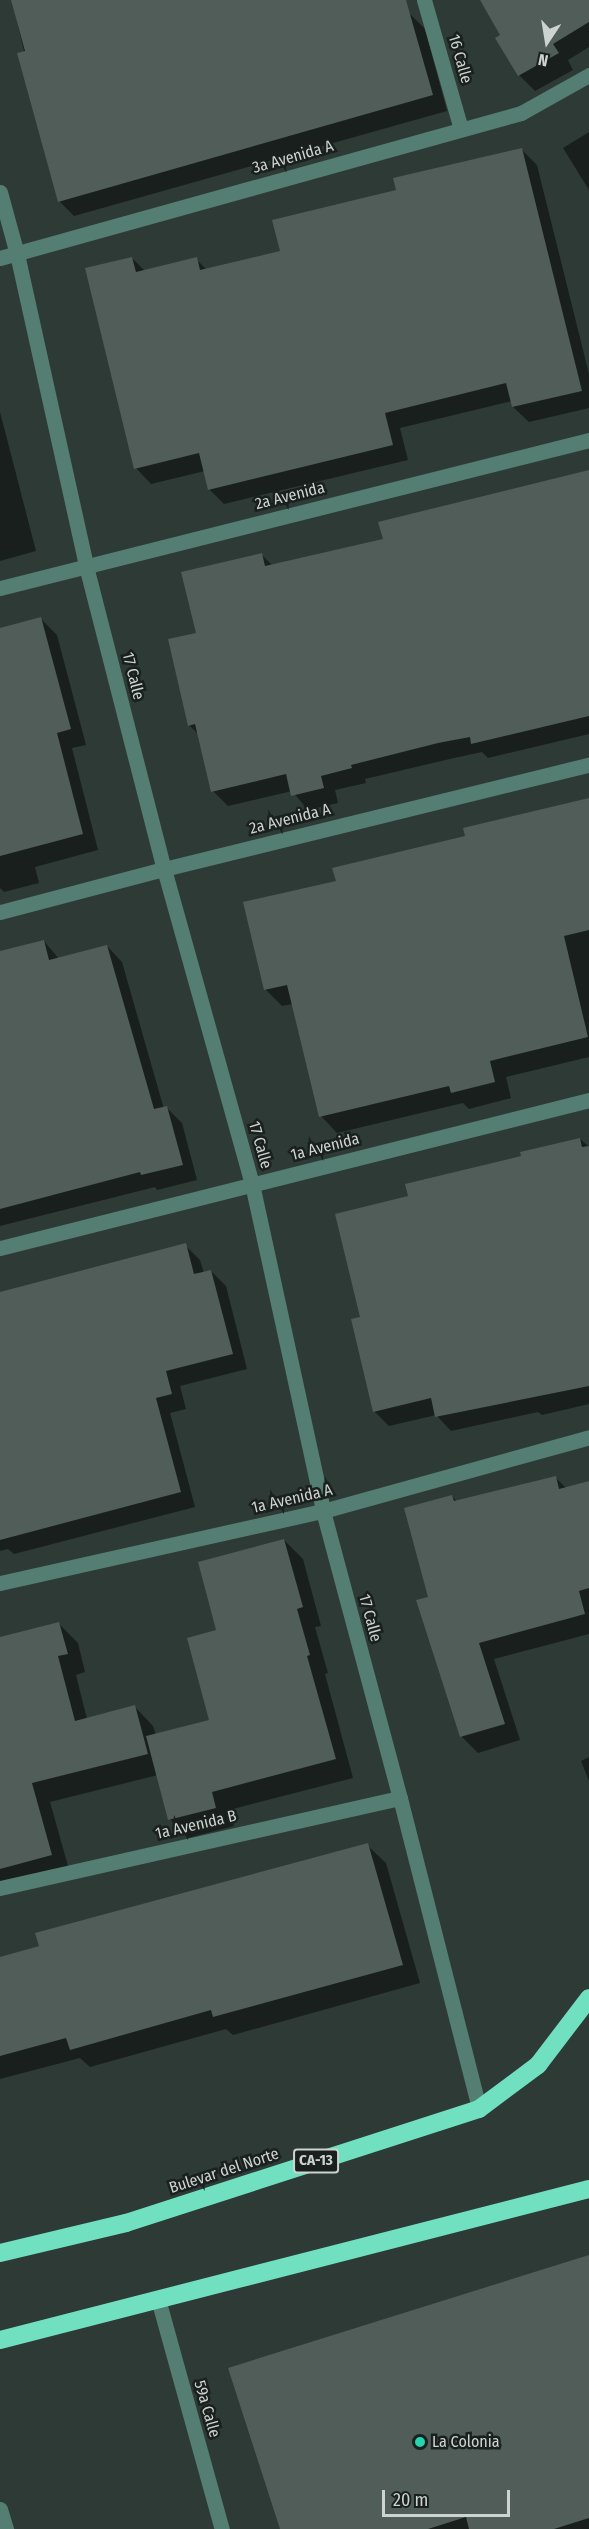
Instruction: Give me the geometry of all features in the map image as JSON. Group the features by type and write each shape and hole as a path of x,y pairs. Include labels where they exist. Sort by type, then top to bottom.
{"highway":[{"name":"Bulevar del Norte","path":"0,2253 126,2223 479,2109 538,2065 589,1998"},
{"path":"0,2340 589,2189"}],"street":[{"name":"16 Calle","path":"424,0 460,129"},
{"name":"3a Avenida A","path":"0,258 521,113 589,75"},
{"name":"17 Calle","path":"0,192 86,566 164,869 252,1184 322,1511 400,1798 479,2109"},
{"name":"2a Avenida","path":"0,588 589,440"},
{"name":"2a Avenida A","path":"0,912 164,869 589,765"},
{"name":"1a Avenida","path":"0,1248 589,1100"},
{"name":"1a Avenida A","path":"0,1583 322,1511 589,1437"},
{"name":"1a Avenida B","path":"0,1888 400,1798"},
{"name":"59a Calle","path":"158,2299 222,2529"},
{"path":"0,2509 6,2529"}],"building":[{"path":"11,0 406,0 433,95 58,202 17,53 25,51"},
{"path":"480,0 589,0 589,22 553,44 559,53 518,76 495,38 500,35"},
{"path":"522,148 582,391 512,407 506,383 385,413 393,445 208,490 199,453 134,469 85,268 132,257 136,272 197,257 200,270 280,251 272,220 396,190 393,178"},
{"path":"589,470 589,716 471,744 470,737 438,743 351,765 352,768 321,776 324,788 291,796 286,774 211,792 195,724 188,726 168,639 196,633 181,572 262,553 265,566 383,539 378,522"},
{"path":"41,617 71,729 57,733 83,834 0,856 0,628"},
{"path":"589,798 589,930 564,936 588,1037 490,1061 495,1082 451,1093 449,1086 319,1117 287,985 264,990 243,902 336,881 332,868 465,836 463,828"},
{"path":"44,940 49,960 107,945 154,1109 167,1106 183,1165 141,1175 140,1172 0,1209 0,951"},
{"path":"580,1138 582,1147 589,1146 589,1386 435,1417 431,1398 373,1412 351,1319 360,1317 335,1214 408,1196 405,1184 521,1156 520,1152"},
{"path":"186,1243 194,1274 211,1270 233,1354 166,1371 172,1394 156,1398 181,1492 0,1540 0,1292"},
{"path":"556,1476 559,1489 589,1481 589,1588 579,1591 585,1614 479,1643 505,1724 460,1737 416,1600 428,1597 404,1508 452,1495 454,1501"},
{"path":"284,1539 303,1607 297,1609 310,1655 307,1656 336,1759 212,1792 216,1808 168,1820 146,1736 209,1720 187,1638 216,1630 198,1562"},
{"path":"59,1622 68,1654 58,1656 75,1721 135,1705 148,1754 32,1783 52,1855 0,1869 0,1637"},
{"path":"368,1843 403,1965 213,2017 211,2010 70,2050 66,2038 0,2056 0,1957 39,1946 35,1933"},
{"name":"La Colonia","path":"589,2255 589,2518 554,2529 469,2529 466,2517 428,2529 280,2529 228,2368"}],"place":[{"name":"La Colonia","path":"420,2442"}]}
